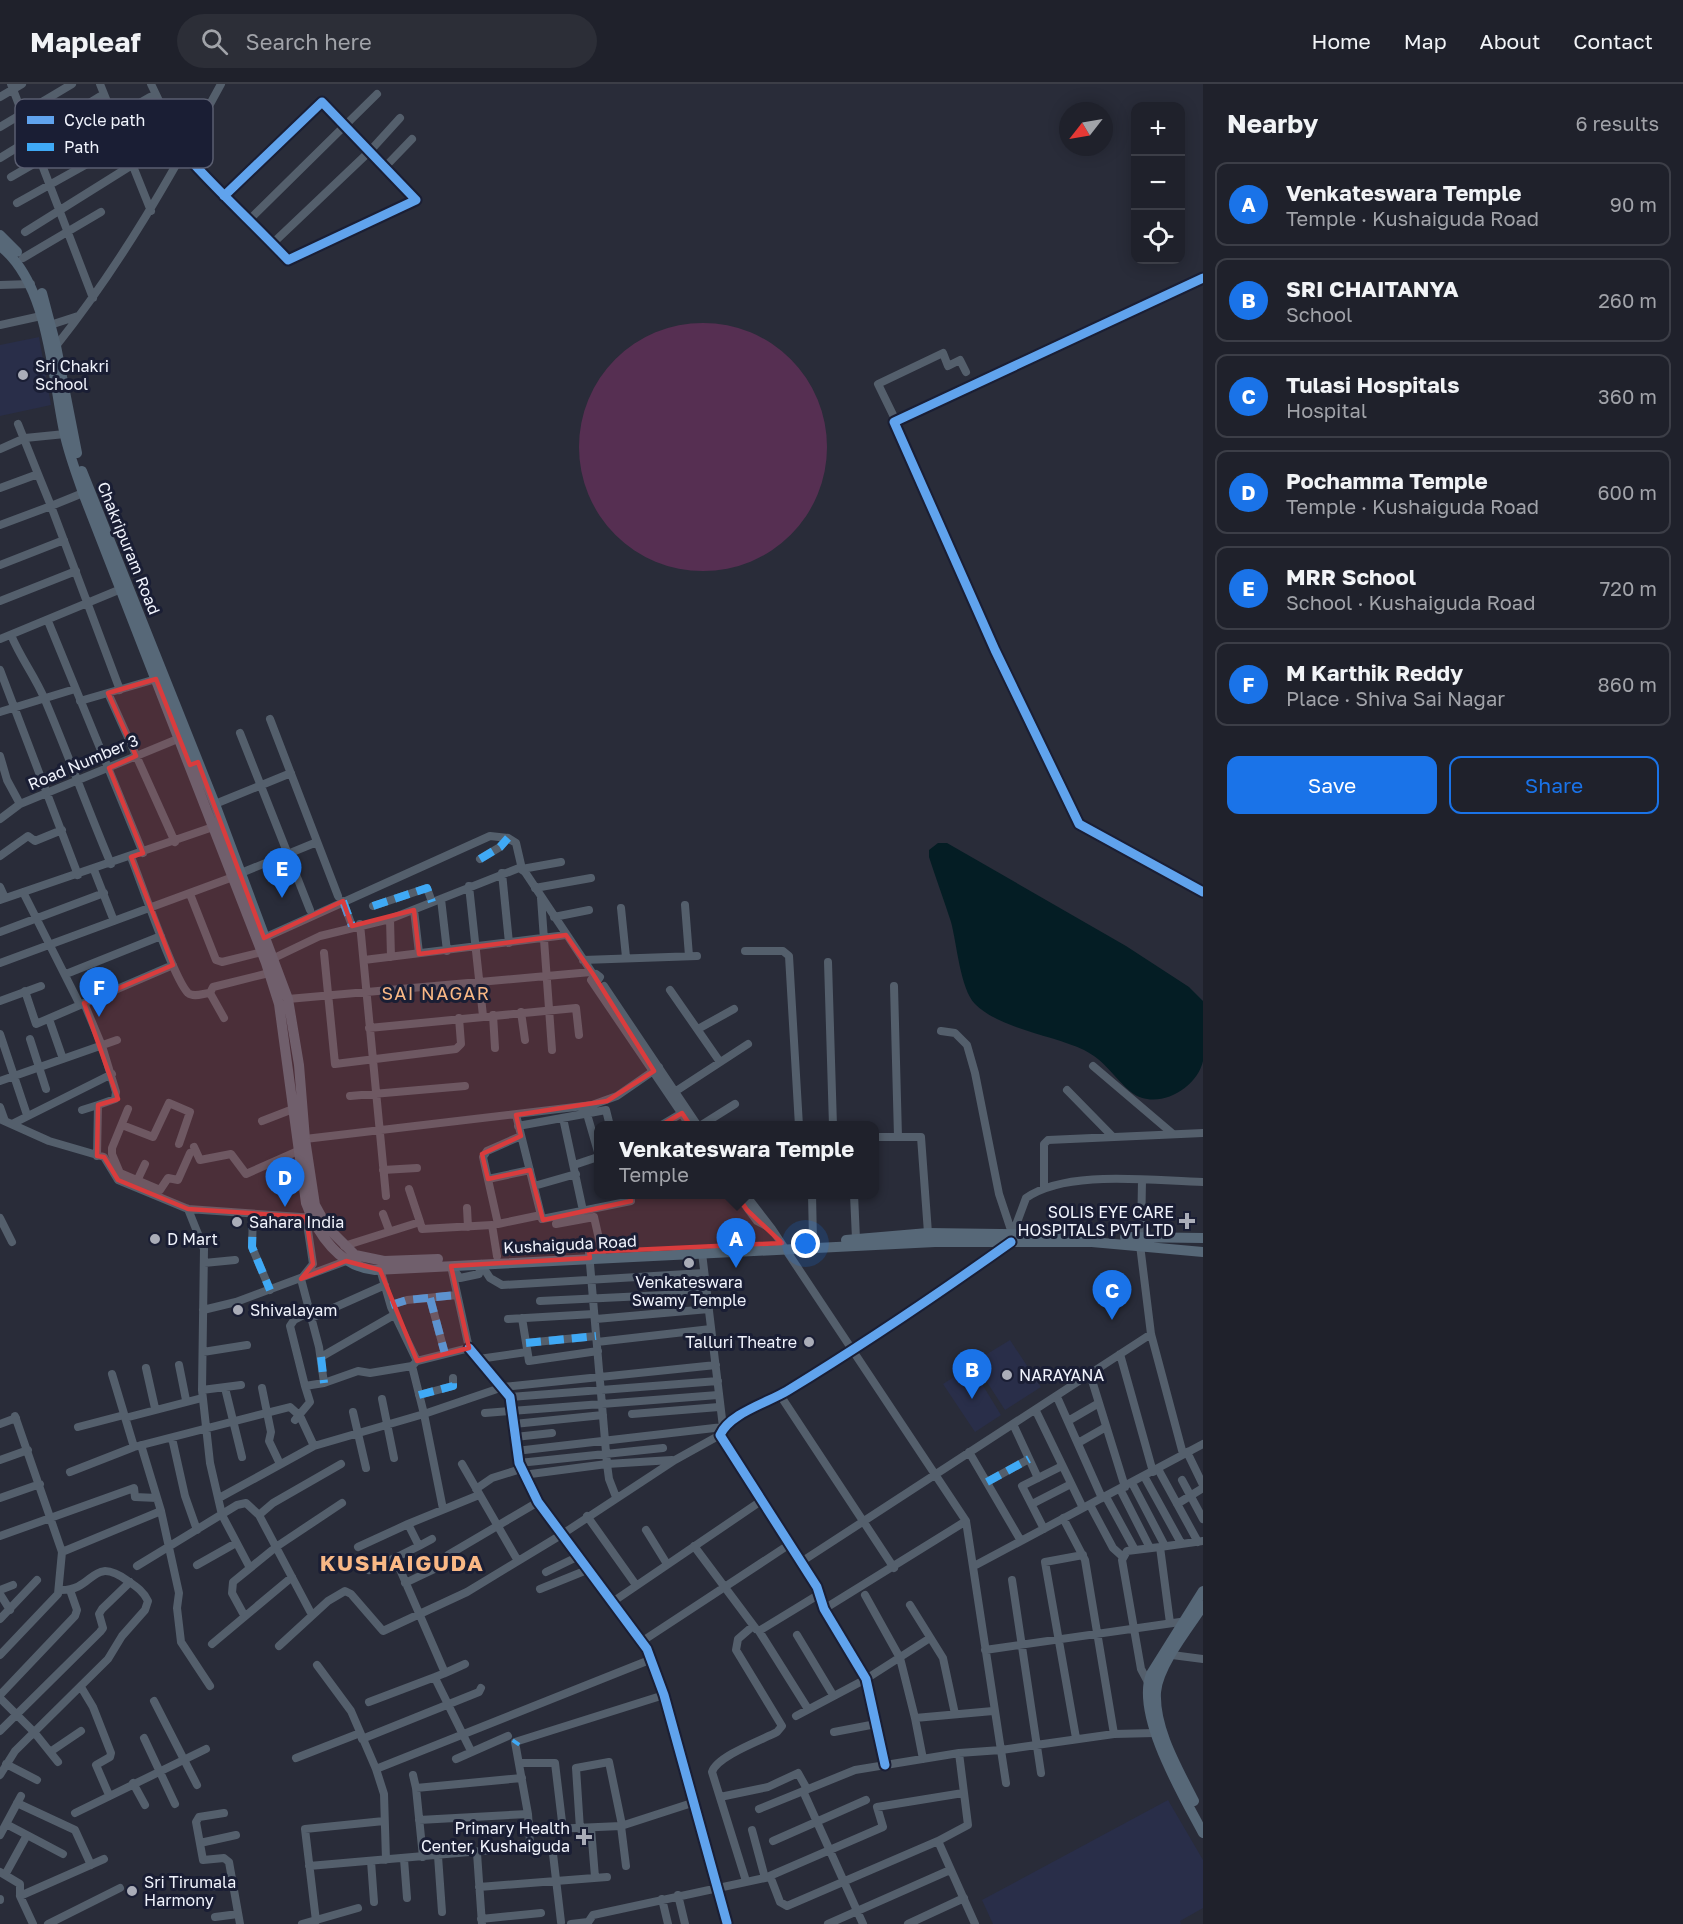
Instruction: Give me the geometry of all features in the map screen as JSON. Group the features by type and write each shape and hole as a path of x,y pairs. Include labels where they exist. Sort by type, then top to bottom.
{"main road":[{"name":"Chakripuram Road","path":"0,235 23,258 43,294 45,323"},
{"name":"Chakripuram Road","path":"0,246 20,266 31,284 52,346 82,471 194,763 213,827 237,875"},
{"name":"Chakripuram Road","path":"52,346 64,434 83,493 180,738 215,804 237,875"},
{"name":"Kushaiguda Road","path":"237,875 288,999 299,1065 305,1138 315,1205 313,1217"},
{"name":"Kushaiguda Road","path":"237,875 279,1004 306,1203 313,1217 346,1261 360,1268 451,1266 602,1252 1012,1238"},
{"name":"Kushaiguda Road","path":"313,1217 355,1255 377,1261 497,1256 702,1253 784,1246 813,1241 928,1233 1012,1238 1141,1241 1203,1239"},
{"name":"Kushaiguda Road","path":"1141,1241 1203,1252"},
{"path":"1203,1592 1196,1615 1172,1655 1156,1690 1163,1731 1176,1765 1203,1818"},
{"path":"1196,1615 1148,1682 1155,1733 1171,1772 1203,1833"}],"street":[{"path":"0,97 12,87 22,84"},
{"path":"47,99 72,84"},
{"path":"100,84 106,99"},
{"path":"151,84 158,99"},
{"path":"213,99 221,84"},
{"path":"96,99 104,94"},
{"path":"248,221 377,94"},
{"path":"146,99 150,97"},
{"path":"198,168 224,196 248,221 288,260 416,200 322,102 224,196"},
{"path":"0,127 15,118"},
{"path":"273,244 370,152 400,118"},
{"path":"385,167 412,139"},
{"path":"0,158 15,149"},
{"path":"11,177 26,168"},
{"path":"42,168 93,298"},
{"path":"17,203 81,168"},
{"path":"26,232 127,168"},
{"path":"133,168 151,211"},
{"path":"52,346 81,315 93,298 151,211 175,168"},
{"path":"23,258 101,212"},
{"path":"896,421 1203,278"},
{"path":"0,285 31,284"},
{"path":"0,325 45,323 81,315"},
{"path":"966,372 960,360 948,366 943,353 878,384 995,650 1079,824 1203,892"},
{"path":"18,424 26,438 120,690"},
{"path":"0,449 26,438 64,434"},
{"path":"0,488 38,474"},
{"path":"0,525 83,493"},
{"path":"0,565 64,540"},
{"path":"0,601 76,571"},
{"path":"111,864 33,673 22,663 4,635 48,621 121,589"},
{"path":"48,621 143,853"},
{"path":"0,670 49,793 78,875"},
{"path":"80,701 156,679"},
{"path":"0,712 75,689"},
{"path":"108,693 175,842"},
{"path":"270,719 340,899 356,925 364,960 386,1196"},
{"path":"240,733 310,910"},
{"name":"Road Number 3","path":"0,819 20,804 180,738"},
{"path":"1,759 4,782 20,804"},
{"path":"215,804 291,773"},
{"path":"0,887 3,899 94,870 213,827"},
{"path":"0,856 28,836 35,841 62,830"},
{"path":"264,938 340,899 490,836 508,838 516,843 522,869 541,898 673,1093 696,1121"},
{"path":"480,859 500,847 508,838"},
{"path":"0,963 190,894 317,842"},
{"path":"131,857 161,936 190,995 210,993"},
{"path":"272,959 320,936 356,925 390,920 502,873 561,862"},
{"path":"94,870 114,921"},
{"path":"502,873 509,943"},
{"path":"535,888 591,878"},
{"path":"469,886 483,1016"},
{"path":"373,906 427,888 432,902"},
{"path":"23,892 82,1004 102,1046 112,1074 117,1096 82,1110"},
{"path":"0,932 104,893"},
{"path":"190,894 216,960 222,962 262,952"},
{"path":"541,898 552,1050"},
{"path":"441,899 447,951"},
{"path":"583,960 693,956 685,905"},
{"path":"621,908 626,957"},
{"path":"414,910 419,953"},
{"path":"554,917 589,910"},
{"path":"390,920 391,957"},
{"path":"364,960 566,935"},
{"path":"66,974 161,936"},
{"path":"745,951 780,951 789,956 799,1121"},
{"path":"324,953 336,1064 456,1049 461,1044 459,1018"},
{"path":"828,962 833,1121"},
{"path":"25,991 36,1024 173,964"},
{"path":"210,993 213,987 269,973"},
{"path":"288,999 546,975 595,977"},
{"path":"0,1001 41,986"},
{"path":"894,986 898,1137"},
{"path":"670,990 720,1062"},
{"path":"210,993 224,1018"},
{"path":"369,1028 576,1008 579,1035"},
{"path":"698,1029 734,1009"},
{"path":"521,1012 525,1040"},
{"path":"493,1015 495,1048"},
{"path":"49,1019 63,1059"},
{"path":"942,1031 955,1034 967,1045 999,1194 1012,1238"},
{"path":"0,1034 27,1115"},
{"path":"30,1039 46,1089"},
{"path":"0,1081 117,1040"},
{"path":"673,1093 748,1044"},
{"path":"1093,1066 1173,1134"},
{"path":"305,1138 592,1105 607,1101 657,1069"},
{"path":"6,1121 27,1115 112,1074"},
{"path":"350,1096 465,1086"},
{"path":"1066,1090 1113,1137"},
{"path":"673,1093 687,1121"},
{"path":"122,1125 153,1137 169,1103 190,1112 179,1144"},
{"path":"706,1121 735,1104"},
{"path":"97,1155 98,1105"},
{"path":"0,1107 6,1121 49,1141 97,1155 108,1162 118,1180 160,1190 168,1178 177,1181 192,1150 200,1160 231,1154 246,1174 298,1151"},
{"path":"128,1109 112,1154 120,1173 136,1183 188,1209 313,1217 313,1264 301,1279"},
{"path":"262,1120 293,1109"},
{"path":"541,1215 498,1224 484,1154 520,1131 563,1118 606,1110 609,1121"},
{"path":"667,1121 682,1113"},
{"path":"587,1114 594,1138"},
{"path":"516,1115 544,1220 631,1201 631,1199"},
{"path":"563,1118 582,1206"},
{"path":"1044,1188 1046,1141 1203,1133"},
{"path":"879,1137 921,1137 928,1233"},
{"path":"534,1186 594,1159"},
{"path":"136,1183 145,1164"},
{"path":"383,1170 417,1168"},
{"path":"488,1179 530,1170"},
{"path":"1142,1180 1141,1241 1151,1334 1185,1453 1203,1487 1177,1504"},
{"path":"279,1646 312,1615 345,1591 351,1594 382,1631 467,1592 561,1535 616,1497 721,1431 854,1350 1012,1238 1022,1204 1026,1198 1044,1188 1067,1181 1203,1182"},
{"path":"409,1189 422,1229 493,1226 497,1256"},
{"path":"741,1199 757,1221 772,1228"},
{"path":"749,1199 772,1228 966,1521 993,1711 1006,1783"},
{"path":"812,1199 813,1241"},
{"path":"854,1199 856,1239"},
{"path":"467,1208 468,1227"},
{"path":"188,1209 204,1249 202,1394 204,1430 222,1515 250,1568"},
{"path":"253,1214 252,1247 270,1290"},
{"path":"384,1214 389,1230"},
{"path":"555,1224 594,1217 602,1252"},
{"path":"0,1218 12,1242"},
{"path":"344,1246 420,1222"},
{"path":"702,1253 718,1381 721,1431 761,1501 817,1587 824,1609 866,1679 885,1765"},
{"path":"589,1255 607,1464 609,1479 616,1497"},
{"path":"204,1263 235,1260"},
{"path":"203,1310 270,1290 346,1261"},
{"path":"481,1264 490,1278 502,1284 704,1273"},
{"path":"451,1266 469,1348 510,1397 516,1451 521,1469 538,1502 652,1659 719,1886 727,1923"},
{"path":"380,1269 394,1315 414,1364 443,1509"},
{"path":"301,1279 321,1356 324,1383"},
{"path":"298,1418 310,1402 290,1326 294,1320 385,1286"},
{"path":"540,1301 592,1298 601,1300 707,1293"},
{"path":"391,1305 457,1294"},
{"path":"430,1298 445,1354"},
{"path":"594,1314 596,1319 620,1318 709,1309"},
{"path":"508,1319 594,1314"},
{"path":"321,1356 394,1315"},
{"path":"522,1318 529,1361 597,1343"},
{"path":"479,1359 527,1347 597,1343 711,1329"},
{"path":"801,1562 1151,1334"},
{"path":"203,1352 248,1344"},
{"path":"305,1386 324,1383 358,1371 370,1373 414,1364 469,1348"},
{"path":"1119,1354 1155,1471 1200,1541 1128,1551 1123,1557"},
{"path":"179,1365 186,1400"},
{"path":"219,1498 314,1446 424,1414 503,1387 716,1365"},
{"path":"146,1368 155,1408"},
{"path":"112,1374 124,1416 161,1510 179,1593 177,1608 181,1642 210,1686"},
{"path":"1090,1374 1126,1486 1150,1548"},
{"path":"419,1395 453,1386 453,1378"},
{"path":"510,1397 718,1381"},
{"path":"78,1428 241,1385"},
{"path":"225,1388 242,1457"},
{"path":"262,1388 271,1432 268,1441 280,1464"},
{"path":"485,1413 718,1395"},
{"path":"780,1395 865,1520 894,1568"},
{"path":"1057,1397 1104,1497 1135,1550"},
{"path":"382,1399 394,1458"},
{"path":"1068,1421 1099,1403"},
{"path":"70,1472 137,1446 290,1407 314,1446"},
{"path":"632,1414 719,1407"},
{"path":"1036,1411 1071,1484 1113,1548 1123,1557 1141,1669 1148,1682"},
{"path":"353,1412 366,1467"},
{"path":"514,1424 603,1415"},
{"path":"0,1424 16,1417 62,1553 60,1565 65,1590 77,1610 75,1616 0,1696 58,1762"},
{"path":"1013,1424 1038,1478"},
{"path":"1078,1443 1106,1427"},
{"path":"516,1451 721,1431"},
{"path":"515,1437 552,1434"},
{"path":"172,1438 185,1496 197,1530"},
{"path":"974,1566 1203,1444"},
{"path":"358,1547 477,1492 492,1478 521,1469 606,1452 663,1448"},
{"path":"0,1460 28,1450"},
{"path":"969,1452 1021,1541"},
{"path":"987,1482 1029,1459"},
{"path":"521,1469 675,1460"},
{"path":"259,1515 273,1503 341,1464"},
{"path":"462,1464 496,1527 518,1561"},
{"path":"1044,1529 1022,1486 1062,1466"},
{"path":"1144,1476 1181,1543"},
{"path":"1182,1480 1203,1519"},
{"path":"0,1498 40,1484"},
{"path":"1032,1504 1071,1484"},
{"path":"1126,1486 1162,1546 1170,1623"},
{"path":"1,1535 52,1519 134,1488 135,1497 157,1498"},
{"path":"611,1603 761,1501"},
{"path":"448,1555 538,1502"},
{"path":"137,1566 246,1503 259,1515 312,1615"},
{"path":"244,1615 231,1587 233,1582 276,1547 342,1503"},
{"path":"62,1553 161,1510"},
{"path":"587,1516 636,1585"},
{"path":"1063,1518 1083,1555 1114,1734"},
{"path":"824,1609 894,1568 966,1521"},
{"path":"408,1524 419,1546"},
{"path":"646,1530 667,1564"},
{"path":"369,1570 432,1539"},
{"path":"197,1565 236,1543"},
{"path":"641,1642 790,1544"},
{"path":"694,1546 756,1628 808,1709"},
{"path":"1076,1738 1061,1640 1045,1562 1083,1555"},
{"path":"546,1572 577,1557"},
{"path":"395,1558 445,1673"},
{"path":"405,1583 443,1565"},
{"path":"0,1655 65,1590 86,1583 100,1570 107,1570 130,1582 146,1595 148,1601 146,1610 122,1636 108,1659 34,1732 6,1764 0,1775"},
{"path":"540,1589 587,1570"},
{"path":"212,1644 292,1577"},
{"path":"0,1619 37,1580"},
{"path":"1012,1580 1039,1743 1041,1773"},
{"path":"0,1731 100,1632 103,1628 99,1614 102,1609 130,1582"},
{"path":"10,1610 0,1592 13,1585"},
{"path":"746,1881 712,1772 714,1766 777,1732 782,1726 736,1650 738,1639 818,1595"},
{"path":"866,1595 900,1658 923,1759"},
{"path":"910,1605 943,1658 955,1714"},
{"path":"986,1650 1096,1636 1170,1623 1196,1615"},
{"path":"797,1635 832,1695"},
{"path":"796,1716 866,1679 930,1638"},
{"path":"1172,1655 1203,1659"},
{"path":"376,1769 652,1659"},
{"path":"317,1665 351,1711 376,1769 384,1794 386,1860"},
{"path":"369,1702 465,1665"},
{"path":"435,1677 471,1751"},
{"path":"81,1687 93,1707 111,1753 110,1757 96,1766 109,1795"},
{"path":"296,1758 449,1704 479,1692 481,1688"},
{"path":"309,1866 523,1849 530,1843 530,1830 515,1742 664,1695"},
{"path":"154,1701 196,1785"},
{"path":"915,1718 993,1711"},
{"path":"834,1732 876,1724"},
{"path":"50,1752 81,1731"},
{"path":"759,1809 844,1773 885,1765 959,1752 1001,1750 1076,1738 1155,1733"},
{"path":"456,1759 508,1736"},
{"path":"144,1738 175,1804"},
{"path":"75,1813 206,1749"},
{"path":"752,1830 768,1877 780,1902 787,1906 938,1841 968,1824 959,1752"},
{"path":"580,1828 576,1768 609,1761 626,1866"},
{"path":"520,1763 555,1763 563,1830"},
{"path":"6,1764 38,1780"},
{"path":"720,1797 768,1787 798,1773 816,1821 863,1924"},
{"path":"413,1775 423,1857"},
{"path":"416,1788 522,1778"},
{"path":"133,1783 145,1805"},
{"path":"580,1923 593,1915 768,1877 883,1827 877,1807 963,1793"},
{"path":"0,1835 19,1799 75,1830 91,1865"},
{"path":"773,1841 866,1800"},
{"path":"530,1830 621,1826 695,1802"},
{"path":"224,1813 197,1818 200,1843 203,1860 227,1860 240,1924"},
{"path":"419,1820 528,1814"},
{"path":"316,1921 304,1829 384,1821"},
{"path":"6,1824 63,1854"},
{"path":"591,1828 595,1877"},
{"path":"27,1835 2,1873 20,1884 20,1896 33,1924"},
{"path":"200,1843 236,1835"},
{"path":"938,1841 975,1924"},
{"path":"477,1853 482,1922 541,1913"},
{"path":"553,1854 561,1922"},
{"path":"438,1856 442,1912"},
{"path":"20,1896 104,1859"},
{"path":"404,1859 407,1898"},
{"path":"371,1861 374,1902"},
{"path":"828,1924 950,1870"},
{"path":"479,1887 607,1876"},
{"path":"211,1887 233,1884"},
{"path":"48,1924 120,1888"},
{"path":"678,1895 685,1924"},
{"path":"908,1924 964,1898"},
{"path":"663,1899 668,1924"},
{"path":"302,1924 358,1908"},
{"path":"215,1917 238,1914"}],"highlighted area":[{"path":"156,679 190,765 198,762 264,938 343,901 352,926 414,910 419,954 566,935 593,974 654,1071 607,1101 516,1115 521,1136 482,1154 488,1179 530,1170 543,1220 631,1201 617,1151 682,1113 747,1210 782,1243 589,1252 590,1258 451,1266 469,1348 417,1361 380,1270 346,1261 301,1279 313,1264 306,1217 188,1209 118,1180 104,1157 97,1156 98,1105 118,1099 84,1003 173,965 131,857 143,853 109,768 136,756 108,693"}],"shaded area":[{"path":"703,323 727,325 750,332 772,344 791,359 806,378 818,400 825,423 827,447 825,471 818,494 806,516 791,535 772,550 750,562 727,569 703,571 679,569 656,562 634,550 615,535 600,516 588,494 581,471 579,447 581,423 588,400 600,378 615,359 634,344 656,332 679,325"},
{"name":"Sri Chakri School","path":"39,337 51,405 0,416 0,345"},
{"path":"938,843 947,843 1126,946 1189,987 1203,1001 1203,1061 1193,1080 1174,1095 1152,1100 1141,1098 1131,1092 1092,1054 1012,1026 986,1013 975,1004 962,977 951,922 929,857 929,850"},
{"name":"NARAYANA","path":"1010,1340 1041,1387 1005,1410 974,1362"},
{"path":"971,1366 1001,1415 975,1432 943,1384"},
{"path":"1168,1800 1203,1860 1203,1908 1180,1921 1181,1924 993,1924 982,1900"}],"marked path":[{"path":"480,859 500,847 508,838"},
{"path":"373,906 427,888 432,902"},
{"path":"343,901 352,926"},
{"path":"253,1214 252,1247 270,1290"},
{"path":"391,1305 407,1300 457,1295"},
{"path":"430,1298 445,1354"},
{"path":"526,1343 596,1336"},
{"path":"321,1357 324,1383"},
{"path":"419,1395 453,1386 453,1378"},
{"path":"987,1482 1029,1459"}],"cycle path":[{"path":"322,102 416,200 288,260 225,196 322,102"},
{"path":"198,168 225,196"},
{"path":"1203,278 894,422 995,650 1079,824 1203,892"},
{"path":"885,1765 866,1679 824,1609 817,1587 720,1435 725,1427 740,1415 787,1391 844,1355 1011,1242"},
{"path":"469,1348 510,1397 519,1463 538,1502 647,1649 664,1695 727,1923"}],"place":[{"name":"Sri Chakri School","path":"23,375"},
{"name":"MRR School","path":"282,898"},
{"name":"M Karthik Reddy","path":"99,1017"},
{"name":"Pochamma Temple","path":"285,1207"},
{"name":"SOLIS EYE CARE HOSPITALS PVT LTD","path":"1187,1221"},
{"name":"Sahara India","path":"237,1222"},
{"name":"D Mart","path":"155,1239"},
{"name":"Venkateswara Swamy Temple","path":"689,1263"},
{"name":"Venkateswara Temple","path":"736,1268"},
{"name":"Shivalayam","path":"238,1310"},
{"name":"Tulasi Hospitals","path":"1112,1320"},
{"name":"Talluri Theatre","path":"809,1342"},
{"name":"NARAYANA","path":"1007,1375"},
{"name":"SRI CHAITANYA","path":"972,1399"},
{"name":"Primary Health Center, Kushaiguda","path":"584,1837"},
{"name":"Sri Tirumala Harmony","path":"132,1891"}],"district":[{"name":"SAI NAGAR","path":"436,994"},
{"name":"KUSHAIGUDA","path":"402,1563"}]}
